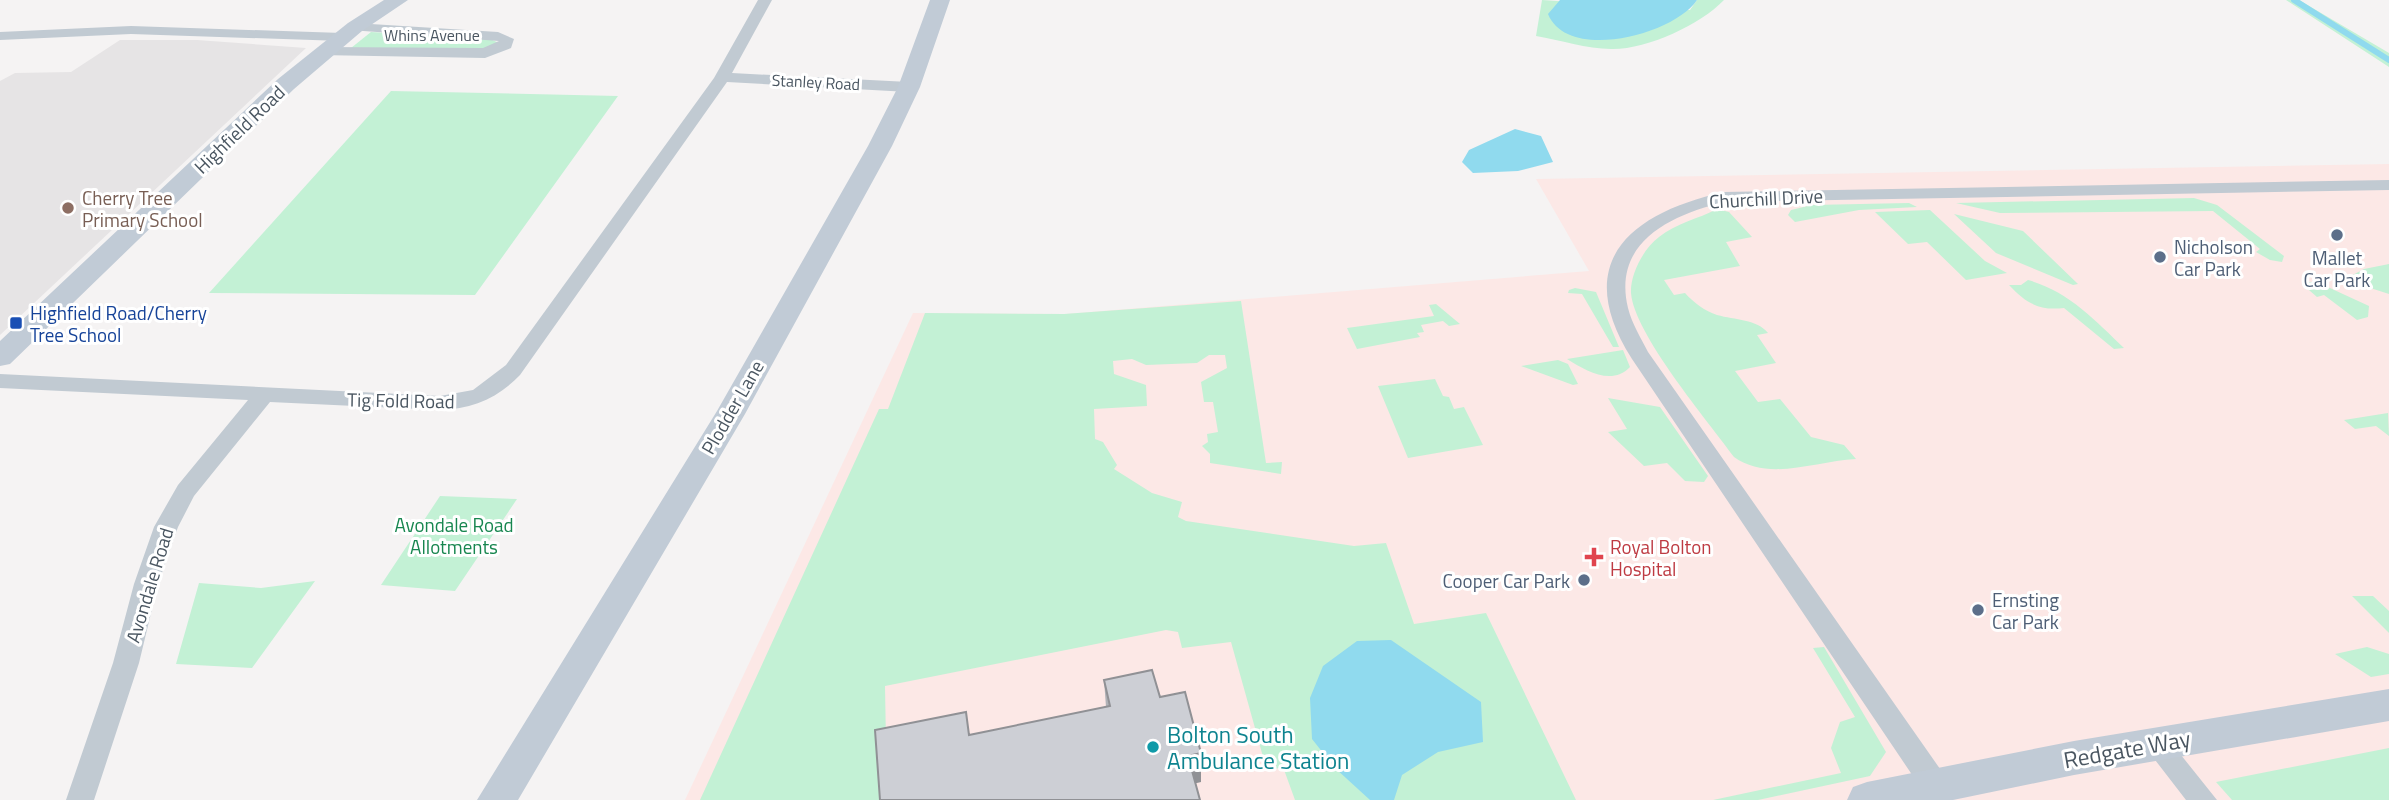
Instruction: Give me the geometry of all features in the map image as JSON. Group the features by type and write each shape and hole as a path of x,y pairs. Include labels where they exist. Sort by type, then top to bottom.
{"main road":[{"name":"Highfield Road","path":"0,357 286,84 340,39 398,0"},
{"name":"Plodder Lane","path":"497,800 730,414 880,146 909,87 940,0"},
{"name":"Redgate Way","path":"1867,800 2155,743 2389,705"}],"street":[{"name":"Tig Fold Road","path":"0,380 458,403 481,396 501,383 723,77 765,0"},
{"path":"0,36 131,30 340,39"},
{"name":"Whins Avenue","path":"498,36 506,39 506,45 497,51 485,53 340,39 498,36"},
{"name":"Stanley Road","path":"723,77 909,87"},
{"name":"Churchill Drive","path":"1935,785 1639,354 1617,301 1621,258 1630,243 1644,227 1665,213 1692,203 1724,197 2389,185"},
{"name":"Avondale Road","path":"80,800 126,663 146,584 166,527 186,491 264,394"},
{"path":"2155,743 2203,800"}],"shaded area":[{"name":"Cherry Tree Primary School","path":"120,40 197,40 306,48 0,335 0,81 15,73 71,72"},
{"name":"Royal Bolton Hospital","path":"2389,164 2389,800 685,800 913,313 1066,314 1589,271 1536,179"}],"green space":[{"path":"1542,0 1690,10 1697,0 1724,0 1687,27 1656,41 1625,48 1602,49 1536,36"},
{"path":"2286,0 2299,0 2389,53 2389,67"},
{"path":"371,32 490,39 499,43 484,49 351,48"},
{"path":"391,91 618,96 475,295 209,293"},
{"path":"2194,198 2217,205 2284,256 2282,262 2270,260 2256,252 2260,249 2213,211 2000,213 1956,203"},
{"path":"1909,203 1917,207 1859,210 1795,222 1788,215 1791,210 1812,205"},
{"path":"1717,209 1729,212 1752,237 1726,242 1740,266 1664,280 1674,295 1685,293 1713,313 1752,322 1763,328 1768,333 1757,335 1776,363 1735,371 1758,402 1780,399 1811,437 1844,445 1856,459 1777,469 1762,468 1734,457 1674,377 1645,331 1635,310 1631,293 1635,270 1643,255 1653,242 1666,232"},
{"path":"1930,210 1985,261 2007,273 1966,280 1927,242 1908,244 1875,212"},
{"path":"1954,214 2023,231 2078,284 2073,285 1996,253"},
{"path":"2389,264 2389,294 2361,285 2349,277 2364,269"},
{"path":"2028,280 2068,299 2124,348 2114,349 2064,308 2040,307 2021,297 2009,285 2021,285"},
{"path":"2319,283 2369,306 2368,317 2357,320 2324,295 2317,297 2302,284"},
{"path":"1575,288 1596,292 1619,347 1613,347 1582,294 1568,293"},
{"path":"1241,301 1266,463 1282,462 1281,474 1210,463 1210,454 1202,446 1208,442 1207,434 1218,432 1213,402 1204,402 1201,382 1227,368 1225,355 1209,355 1197,363 1146,365 1132,359 1113,361 1114,374 1146,385 1147,406 1094,409 1095,439 1103,442 1117,465 1114,469 1152,493 1182,502 1178,517 1186,521 1354,546 1386,543 1414,624 1486,613 1576,800 1295,800 1283,767 1267,771 1231,642 1182,648 1178,632 1166,630 885,686 887,800 700,800 879,409 888,409 925,313 1064,314"},
{"path":"1436,304 1460,324 1449,326 1443,321 1421,325 1424,332 1417,333 1420,337 1357,349 1347,328 1434,316 1429,305"},
{"path":"1623,350 1630,367 1615,375 1599,375 1567,359"},
{"path":"1558,360 1568,364 1578,384 1573,385 1521,366"},
{"path":"1435,379 1443,396 1449,397 1454,409 1464,407 1483,445 1408,458 1378,386"},
{"path":"1608,398 1660,407 1708,476 1704,482 1685,481 1667,463 1644,466 1608,432 1627,429"},
{"path":"2388,413 2389,436 2376,426 2355,429 2344,420"},
{"name":"Avondale Road Allotments","path":"440,496 517,499 455,591 381,585"},
{"path":"315,581 252,668 176,664 199,583 261,588"},
{"path":"2352,596 2373,596 2389,611 2389,633"},
{"path":"1824,647 1886,752 1870,776 1758,800 1713,800 1841,773 1831,748 1840,722 1855,717 1813,648"},
{"path":"2367,647 2389,654 2389,674 2371,677 2335,654"},
{"path":"2389,748 2389,800 2232,800 2216,782"}],"water":[{"path":"1560,0 1697,0 1685,12 1645,32 1598,40 1577,37 1559,29 1548,14"},
{"path":"1515,129 1541,136 1553,162 1518,171 1473,173 1462,162 1469,150"},
{"path":"1391,640 1481,702 1483,742 1438,752 1402,775 1394,800 1370,800 1335,768 1312,739 1310,698 1323,666 1357,641"}],"building":[{"name":"Bolton South Ambulance Station","path":"1152,670 1160,697 1185,692 1201,753 1188,756 1200,800 880,800 875,730 966,712 969,735 1110,706 1104,680"}],"waterway":[{"path":"2294,0 2389,60"}],"place":[{"name":"Cherry Tree Primary School","path":"68,208"},
{"name":"Mallet Car Park","path":"2337,235"},
{"name":"Nicholson Car Park","path":"2160,257"},
{"name":"Highfield Road/Cherry Tree School","path":"16,323"},
{"name":"Royal Bolton Hospital","path":"1594,557"},
{"name":"Cooper Car Park","path":"1584,580"},
{"name":"Ernsting Car Park","path":"1978,610"},
{"name":"Bolton South Ambulance Station","path":"1153,747"}]}
